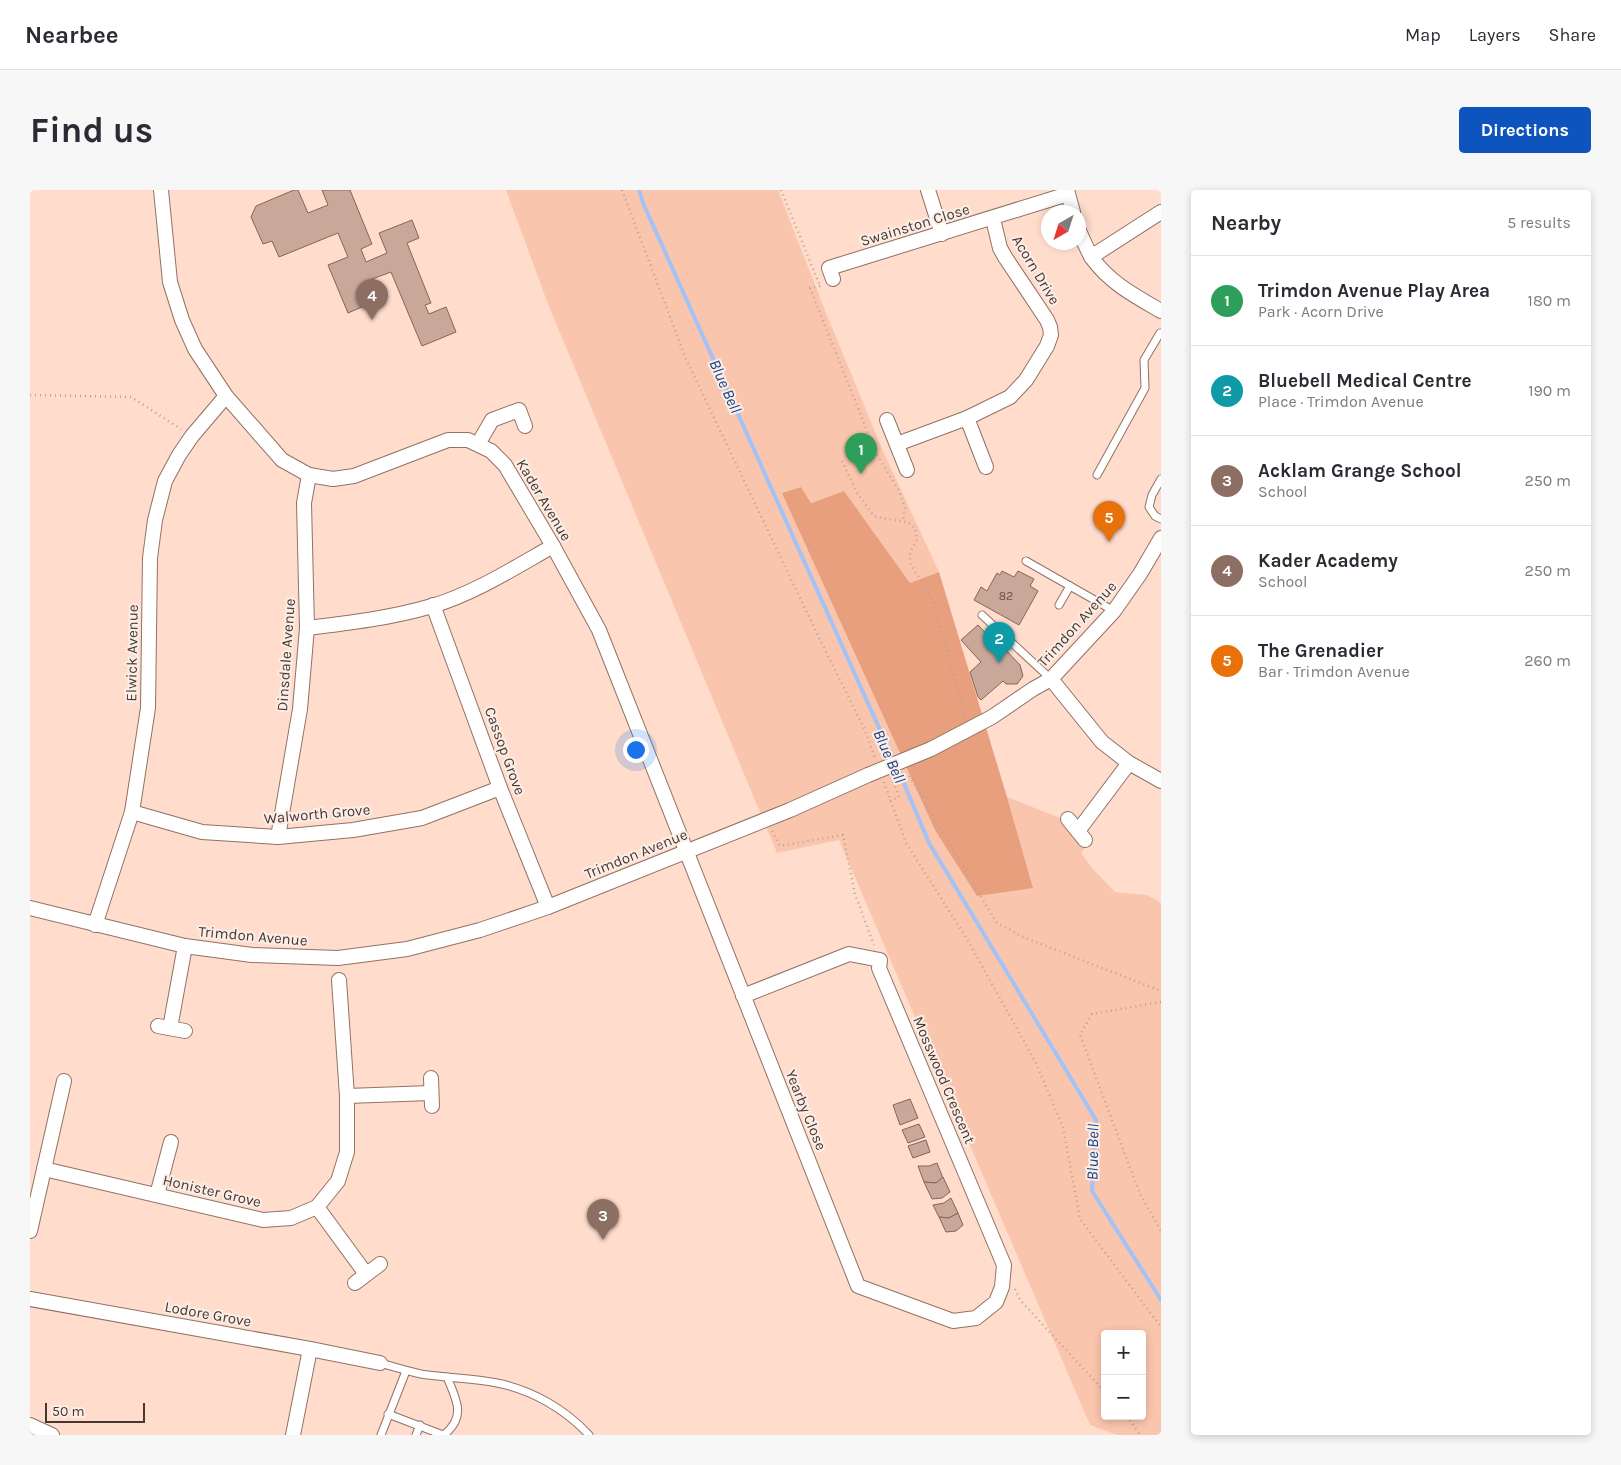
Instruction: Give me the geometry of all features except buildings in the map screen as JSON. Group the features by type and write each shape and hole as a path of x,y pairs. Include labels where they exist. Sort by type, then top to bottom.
{"street":[{"name":"Kader Avenue","path":"162,190 170,282 182,320 195,349 226,396 282,460 309,475 332,480 354,476 448,440 468,440 491,451 505,465 553,546 599,630 686,851"},
{"path":"928,190 942,234"},
{"path":"1067,192 1071,205"},
{"name":"Swainston Close","path":"829,268 993,219 1067,192"},
{"path":"1091,257 1161,212"},
{"name":"Acorn Drive","path":"897,444 967,418 1001,402 1018,389 1047,346 1050,335 1047,320 1000,248 993,219"},
{"path":"1086,246 1091,257 1107,276 1161,311"},
{"name":"Elwick Avenue","path":"95,925 132,812 148,708 150,558 154,520 166,481 179,455 192,436 226,396"},
{"path":"478,444 492,420 519,410 525,426"},
{"path":"967,418 986,467"},
{"path":"887,420 907,470"},
{"name":"Dinsdale Avenue","path":"278,836 300,709 307,628 304,503 309,475"},
{"name":"Trimdon Avenue","path":"30,908 186,946 252,955 338,958 408,949 480,930 548,907 875,776 969,730 1051,679 1114,611 1140,574 1161,538"},
{"path":"307,628 368,621 433,605 490,582 553,546"},
{"name":"Cassop Grove","path":"433,605 500,788 548,907"},
{"path":"1051,679 1102,742 1129,763 1161,781"},
{"path":"1068,819 1081,836 1129,763"},
{"name":"Walworth Grove","path":"132,812 202,832 278,836 354,830 422,818 500,788"},
{"name":"Yearby Close","path":"686,851 858,1286 953,1320"},
{"path":"185,1031 164,1027 186,946"},
{"path":"743,996 849,954 880,960"},
{"name":"Mosswood Crescent","path":"880,960 879,968 1004,1265 1002,1287 996,1302 976,1318 953,1320"},
{"name":"Honister Grove","path":"44,1169 263,1220 290,1218 317,1207 338,1181 347,1152 347,1096 339,980"},
{"path":"347,1096 431,1099 431,1078"},
{"path":"30,1231 64,1081"},
{"path":"157,1195 171,1142"},
{"path":"317,1207 361,1279 380,1264"},
{"name":"Lodore Grove","path":"30,1299 380,1363"},
{"path":"293,1435 310,1349"},
{"path":"30,1425 52,1435"}],"lane":[{"path":"1097,475 1145,388 1144,360 1161,332"},
{"path":"1161,479 1152,495 1149,507 1155,516 1161,519"},
{"path":"1026,561 1114,611"},
{"path":"1059,605 1070,586"},
{"path":"982,615 1051,679"},
{"path":"380,1363 406,1371 498,1383 523,1390 541,1398 563,1412 590,1435"},
{"path":"380,1435 406,1371"},
{"path":"388,1414 443,1435 451,1429 459,1408 446,1377"},
{"path":"416,1435 420,1425"}],"path":[{"path":"622,190 686,359 864,728 876,760"},
{"path":"781,190 820,286"},
{"path":"829,268 834,282 810,288 876,453 898,491 905,508 903,521"},
{"path":"30,395 131,397 192,436"},
{"path":"842,461 856,493 874,516 903,521 912,525 917,540 910,553 910,563 932,599 969,730"},
{"path":"890,801 900,797 893,781 909,775 996,922 1023,937 1161,991"},
{"path":"875,776 890,801 906,843 966,939 1036,1063 1063,1127 1080,1219 1161,1327"},
{"path":"767,820 780,846 842,835 855,894 880,960"},
{"path":"1161,1002 1092,1014 1080,1035 1140,1194 1161,1232"},
{"path":"1004,1265 1020,1300 1101,1388"},
{"path":"1130,1420 1140,1435"}],"shaded area":[{"path":"506,190 778,190 883,451 939,572 910,583 844,491 810,503 801,487 782,493 1033,888 1007,797 1060,818 1085,848 1081,853 1092,868 1115,892 1147,895 1161,903 1161,1435 1117,1435 1090,1425 839,840 777,853 548,304"},
{"path":"801,487 811,503 844,491 910,583 939,572 1033,888 977,896 935,830 782,493"}],"waterway":[{"name":"Blue Bell","path":"639,190 643,203 894,761"},
{"name":"Blue Bell","path":"897,767 929,843 1096,1120 1092,1191 1161,1300"}],"place":[{"name":"Kader Academy","path":"372,320"},
{"name":"Trimdon Avenue Play Area","path":"861,474"},
{"name":"The Grenadier","path":"1109,542"},
{"name":"Bluebell Medical Centre","path":"999,663"},
{"name":"Acklam Grange School","path":"603,1240"}]}
